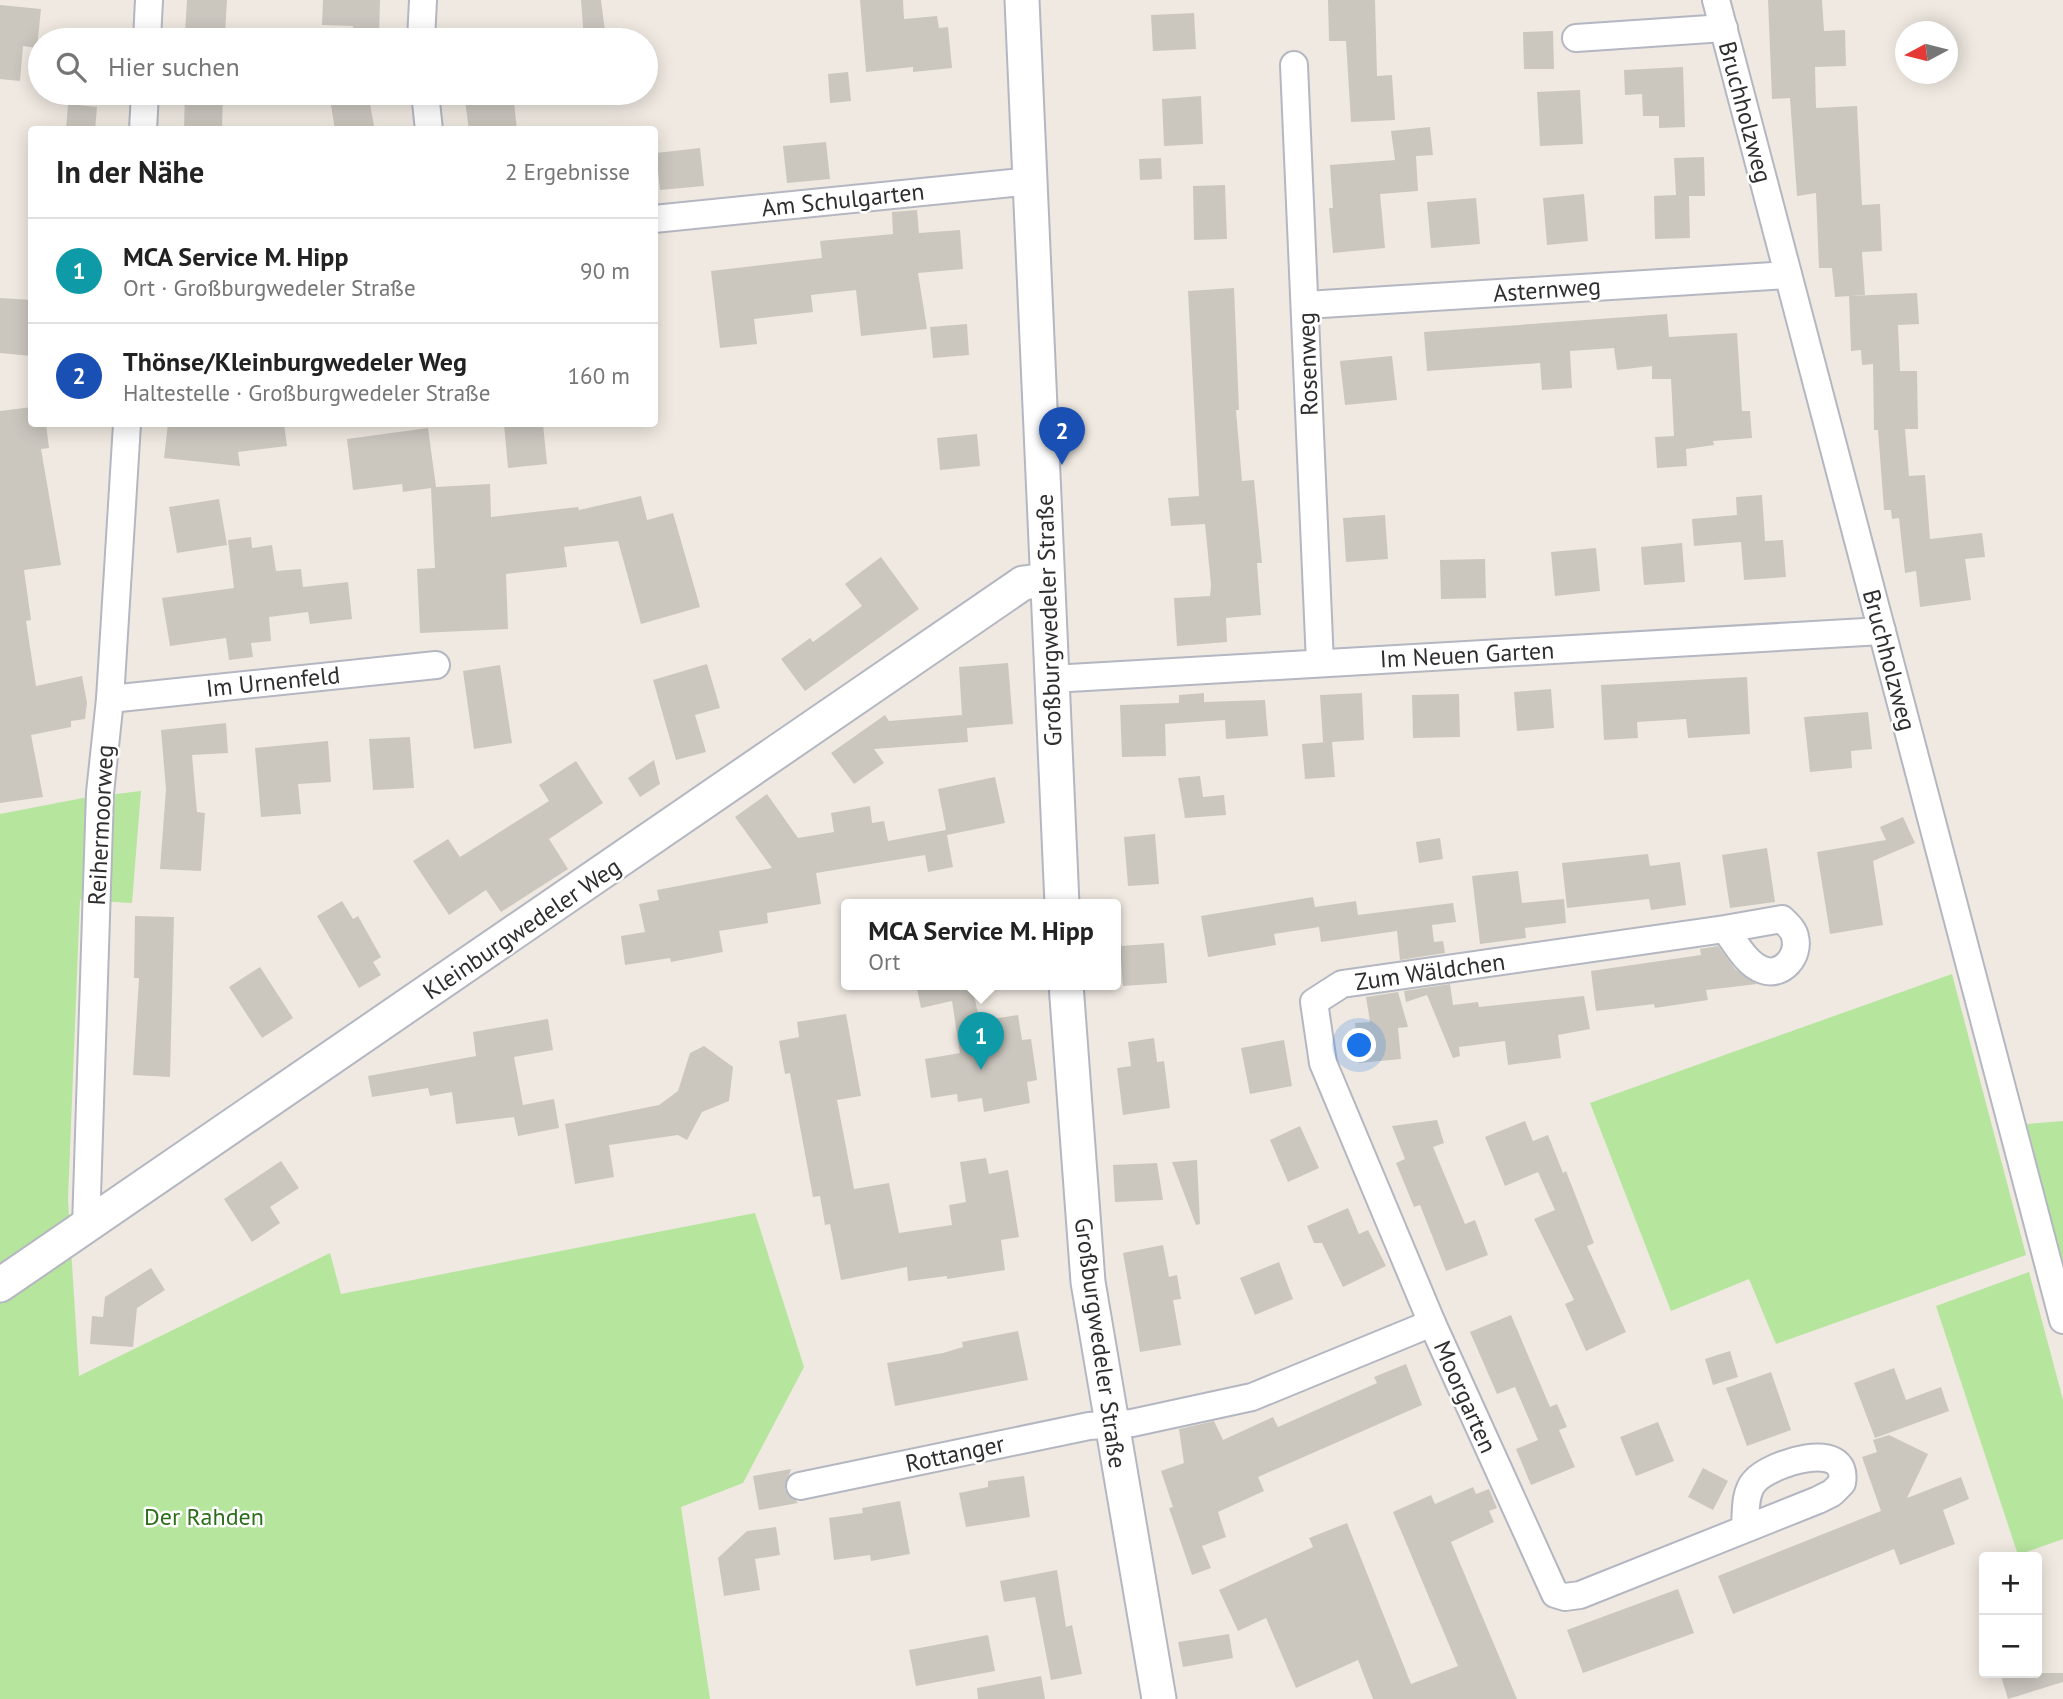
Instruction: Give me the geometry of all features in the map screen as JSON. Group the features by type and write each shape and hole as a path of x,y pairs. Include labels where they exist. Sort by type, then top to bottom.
{"street":[{"path":"148,28 149,0"},
{"path":"422,28 423,0"},
{"name":"Großburgwedeler Straße","path":"1022,0 1062,899"},
{"name":"Bruchholzweg","path":"1716,0 2063,1320"},
{"path":"1576,38 1724,28"},
{"name":"Rosenweg","path":"1294,65 1320,663"},
{"path":"143,126 144,105"},
{"path":"426,105 429,126"},
{"name":"Am Schulgarten","path":"658,219 1031,181"},
{"name":"Asternweg","path":"1306,305 1788,275"},
{"name":"Reihermoorweg","path":"86,1227 100,793 110,699 127,427"},
{"name":"Kleinburgwedeler Weg","path":"0,1285 1023,583 1047,580"},
{"name":"Im Neuen Garten","path":"1052,679 1882,631"},
{"name":"Im Urnenfeld","path":"110,699 436,665"},
{"name":"Zum Wäldchen","path":"1432,1323 1324,1063 1314,1002 1342,984 1725,929"},
{"name":"Großburgwedeler Straße","path":"1066,990 1082,1232 1111,1424 1160,1699"},
{"name":"Moorgarten","path":"1111,1424 1132,1423 1252,1397 1432,1323 1555,1594 1565,1597 1580,1595 1745,1529"},
{"name":"Rottanger","path":"800,1486 1111,1424"}],"green space":[{"name":"Der Rahden","path":"141,791 132,903 80,900 68,1200 79,1376 330,1253 341,1294 755,1213 804,1367 743,1483 681,1507 710,1699 0,1699 0,814 83,798"},
{"path":"1952,974 2026,1255 1776,1344 1749,1279 1671,1311 1590,1103"},
{"path":"2063,1121 2063,1267 2027,1124"},
{"path":"2029,1272 2063,1400 2063,1539 2026,1552 2017,1552 1936,1306"}],"building":[{"path":"187,0 227,0 225,28 185,28"},
{"path":"323,0 380,0 379,28 322,25"},
{"path":"581,0 601,0 605,28 583,28"},
{"path":"860,0 903,0 904,19 937,16 939,28 948,27 952,68 913,72 913,67 866,72"},
{"path":"1328,0 1375,0 1377,76 1392,75 1395,120 1351,122 1346,41 1329,41"},
{"path":"1768,0 1822,0 1824,31 1845,30 1846,66 1815,67 1816,108 1857,106 1862,205 1880,204 1882,251 1862,252 1865,295 1835,297 1832,268 1819,268 1816,193 1797,196 1790,98 1772,99"},
{"path":"0,5 41,9 39,28 28,28 28,47 23,46 20,81 0,79"},
{"path":"1194,13 1196,49 1153,51 1151,15"},
{"path":"1553,31 1554,69 1524,69 1523,32"},
{"path":"1683,67 1685,127 1659,128 1659,116 1643,116 1642,94 1625,95 1624,70"},
{"path":"848,72 851,101 830,103 828,74"},
{"path":"1580,90 1583,144 1540,146 1537,92"},
{"path":"1201,96 1203,144 1164,146 1162,99"},
{"path":"68,105 97,107 95,126 66,126"},
{"path":"185,105 223,105 222,126 184,126"},
{"path":"331,105 370,105 374,126 334,126"},
{"path":"466,105 514,105 517,126 468,126"},
{"path":"1430,127 1433,155 1416,156 1418,191 1380,194 1385,248 1333,253 1329,208 1333,208 1330,165 1395,160 1391,131"},
{"path":"826,142 830,179 787,183 783,146"},
{"path":"700,148 704,186 660,190 658,153"},
{"path":"1704,157 1705,196 1689,196 1690,238 1655,239 1654,196 1676,195 1674,158"},
{"path":"1161,158 1162,179 1140,180 1139,159"},
{"path":"1225,185 1227,239 1194,240 1193,186"},
{"path":"1584,194 1588,241 1547,245 1543,198"},
{"path":"1476,198 1480,244 1431,248 1427,202"},
{"path":"917,210 919,233 960,230 963,269 918,273 927,329 861,336 856,290 811,295 813,312 754,319 757,344 720,348 711,271 822,258 820,241 893,234 892,212"},
{"path":"1234,288 1239,410 1236,410 1242,481 1254,480 1262,563 1257,563 1261,615 1226,618 1227,642 1177,646 1174,598 1210,596 1211,585 1205,524 1171,526 1168,498 1199,496 1188,291"},
{"path":"1917,293 1919,324 1898,325 1900,371 1917,371 1918,429 1905,429 1909,476 1925,475 1930,539 1982,533 1985,557 1965,559 1971,600 1920,607 1916,571 1905,573 1899,518 1892,519 1891,510 1884,510 1878,430 1874,430 1873,364 1862,365 1861,350 1851,351 1849,296"},
{"path":"0,298 28,300 28,356 0,353"},
{"path":"1667,314 1669,337 1737,333 1742,411 1750,411 1752,438 1713,441 1714,445 1686,449 1687,466 1657,468 1655,437 1674,436 1671,379 1652,379 1652,366 1617,370 1614,348 1570,351 1572,388 1542,390 1540,363 1427,371 1424,332"},
{"path":"967,324 969,355 933,358 930,327"},
{"path":"1392,356 1397,400 1345,405 1340,361"},
{"path":"28,408 28,427 46,427 49,448 41,449 61,565 24,570 31,620 26,621 36,686 82,676 87,703 85,719 71,721 71,727 31,735 43,797 0,803 0,411"},
{"path":"168,427 284,427 287,446 238,452 240,466 164,458"},
{"path":"504,427 543,427 547,464 508,468"},
{"path":"428,428 436,487 490,484 491,517 578,507 579,510 641,496 647,520 673,513 700,607 641,624 618,541 564,547 567,567 506,574 508,629 420,633 417,569 435,568 431,488 403,492 402,484 353,490 347,439"},
{"path":"977,434 980,466 940,470 937,438"},
{"path":"1762,495 1765,541 1783,540 1786,577 1744,580 1741,542 1694,546 1692,519 1737,515 1736,497"},
{"path":"219,499 227,545 177,553 169,507"},
{"path":"1385,515 1388,559 1346,562 1343,518"},
{"path":"251,537 252,548 272,545 276,571 301,569 303,587 348,582 352,619 310,624 308,612 269,617 271,641 251,643 253,657 229,660 226,638 170,646 162,598 234,588 228,540"},
{"path":"1682,543 1685,582 1644,585 1641,547"},
{"path":"1596,548 1600,591 1555,596 1551,552"},
{"path":"881,557 919,609 805,691 781,659 810,638 813,642 862,606 845,584"},
{"path":"1485,559 1486,598 1441,599 1440,560"},
{"path":"1008,663 1013,724 967,728 968,742 874,749 884,763 854,784 831,753 885,715 889,721 962,715 959,667"},
{"path":"707,664 720,708 695,715 706,752 676,760 653,680"},
{"path":"500,665 512,743 474,749 463,671"},
{"path":"1747,677 1750,734 1688,738 1686,719 1637,722 1638,738 1604,740 1601,685"},
{"path":"1551,689 1554,728 1517,731 1514,692"},
{"path":"1204,693 1204,702 1265,700 1268,736 1226,739 1225,720 1165,724 1166,756 1122,757 1120,705 1179,703 1179,695"},
{"path":"1362,693 1364,740 1332,742 1335,777 1305,779 1302,744 1327,742 1323,742 1320,695"},
{"path":"1459,694 1460,737 1413,738 1412,695"},
{"path":"1868,712 1872,749 1851,751 1852,768 1810,772 1804,717"},
{"path":"226,723 228,753 192,755 197,812 205,813 201,871 160,869 166,789 161,730"},
{"path":"410,737 414,788 373,790 369,739"},
{"path":"328,741 331,782 298,784 301,814 261,817 255,748"},
{"path":"654,760 660,784 640,797 628,778"},
{"path":"576,761 603,803 549,839 568,869 501,912 486,890 449,915 413,861 448,839 460,857 549,801 539,785"},
{"path":"1200,776 1203,797 1224,795 1226,815 1185,818 1178,778"},
{"path":"995,777 1005,823 947,835 953,867 928,872 925,855 816,873 821,904 767,913 768,923 719,931 723,952 671,962 670,958 625,965 621,936 645,932 639,904 659,900 657,890 772,868 735,817 767,794 798,838 834,832 831,813 870,806 872,823 884,821 888,841 946,830 938,789"},
{"path":"1903,817 1915,843 1873,861 1883,925 1830,934 1817,852 1886,840 1880,827"},
{"path":"1155,834 1159,884 1128,886 1124,837"},
{"path":"1440,838 1443,859 1419,863 1416,842"},
{"path":"1767,848 1775,902 1730,908 1722,855"},
{"path":"1648,854 1650,866 1680,862 1686,905 1651,910 1649,899 1567,908 1562,863"},
{"path":"1518,871 1522,903 1564,899 1566,923 1525,928 1526,938 1480,944 1472,876"},
{"path":"1313,897 1315,907 1356,901 1358,915 1453,903 1456,922 1432,925 1434,942 1443,941 1445,953 1400,960 1397,931 1321,942 1319,927 1274,934 1276,945 1208,957 1201,916"},
{"path":"342,901 353,919 358,916 381,957 373,962 381,975 359,988 317,916"},
{"path":"135,916 174,917 170,1077 133,1075 139,978 134,978"},
{"path":"1164,943 1167,983 1123,986 1121,946"},
{"path":"1718,946 1735,969 1757,984 1706,990 1708,1000 1655,1008 1654,1004 1596,1011 1591,971 1701,955 1700,949"},
{"path":"260,967 293,1018 262,1038 229,987"},
{"path":"1450,984 1453,1005 1478,1002 1479,1007 1584,996 1590,1029 1558,1035 1561,1058 1508,1065 1505,1041 1459,1047 1460,1056 1453,1058 1427,995 1406,1002 1404,991"},
{"path":"917,990 986,990 986,994 974,996 980,1021 1018,1015 1022,1040 1031,1039 1037,1080 1027,1082 1030,1103 984,1112 982,1098 958,1102 957,1094 931,1098 925,1059 960,1053 952,1001 921,1008"},
{"path":"1398,992 1408,1027 1398,1028 1401,1059 1359,1063 1355,1023 1370,1022 1366,997"},
{"path":"846,1014 861,1096 837,1100 854,1189 889,1183 899,1233 952,1225 949,1205 966,1202 960,1162 986,1158 989,1174 1008,1170 1019,1237 1001,1240 1005,1270 947,1279 947,1276 908,1281 907,1267 841,1280 830,1224 825,1225 820,1196 813,1197 790,1073 785,1074 779,1041 799,1037 797,1022"},
{"path":"548,1019 553,1050 514,1057 523,1105 554,1099 559,1128 518,1136 514,1117 456,1124 452,1092 430,1096 428,1088 372,1097 368,1076 476,1056 473,1032"},
{"path":"1154,1038 1157,1062 1164,1061 1170,1108 1123,1115 1117,1068 1131,1066 1128,1042"},
{"path":"1284,1040 1292,1086 1250,1094 1241,1048"},
{"path":"704,1046 733,1067 729,1101 702,1112 687,1140 678,1135 609,1145 614,1177 575,1184 565,1124 659,1105 678,1091 690,1053"},
{"path":"1437,1120 1444,1143 1433,1147 1465,1224 1475,1220 1488,1255 1446,1271 1420,1205 1414,1207 1396,1163 1405,1159 1392,1126"},
{"path":"1525,1121 1533,1141 1548,1135 1563,1173 1566,1171 1594,1243 1587,1246 1626,1332 1586,1351 1565,1304 1574,1300 1534,1219 1555,1210 1538,1172 1505,1186 1485,1137"},
{"path":"1300,1126 1319,1168 1288,1182 1270,1140"},
{"path":"1197,1160 1200,1224 1196,1225 1172,1162"},
{"path":"281,1161 299,1188 270,1207 280,1223 252,1242 224,1199"},
{"path":"1157,1163 1163,1200 1115,1202 1113,1165"},
{"path":"1348,1208 1359,1234 1368,1230 1386,1266 1343,1287 1322,1243 1314,1243 1307,1226"},
{"path":"1163,1245 1169,1277 1177,1275 1181,1299 1173,1300 1181,1345 1140,1352 1123,1253"},
{"path":"1279,1262 1293,1299 1255,1315 1240,1278"},
{"path":"151,1268 165,1290 137,1308 133,1347 90,1344 92,1316 103,1317 105,1297"},
{"path":"1511,1315 1550,1407 1557,1404 1567,1427 1559,1430 1575,1467 1531,1485 1516,1449 1538,1440 1515,1387 1497,1394 1470,1332"},
{"path":"1018,1331 1028,1380 895,1406 887,1363 943,1353 963,1347 962,1342"},
{"path":"1730,1351 1738,1377 1713,1385 1705,1359"},
{"path":"1406,1364 1422,1405 1258,1477 1264,1491 1218,1512 1226,1537 1202,1546 1211,1568 1192,1575 1169,1508 1173,1507 1161,1471 1184,1463 1179,1429 1214,1421 1223,1440 1273,1417 1278,1427 1377,1383 1374,1377"},
{"path":"1894,1368 1906,1400 1941,1387 1949,1411 1875,1438 1854,1383"},
{"path":"1771,1372 1791,1430 1747,1446 1726,1388"},
{"path":"1658,1422 1674,1461 1636,1476 1620,1437"},
{"path":"1889,1435 1928,1454 1907,1498 1961,1477 1969,1499 1943,1510 1955,1544 1900,1565 1894,1549 1733,1614 1718,1576 1881,1511 1862,1457 1877,1452 1873,1440"},
{"path":"1703,1468 1728,1481 1713,1510 1688,1497"},
{"path":"791,1469 785,1489 798,1503 759,1510 753,1476"},
{"path":"1024,1476 1030,1517 966,1527 959,1493 988,1487 988,1481"},
{"path":"1473,1487 1476,1494 1489,1489 1497,1508 1489,1511 1494,1522 1451,1542 1517,1699 1373,1699 1358,1660 1296,1688 1266,1618 1238,1631 1219,1590 1313,1547 1309,1538 1347,1523 1411,1684 1458,1666 1393,1512 1431,1495 1435,1504"},
{"path":"900,1501 910,1554 871,1561 870,1555 834,1560 829,1518 863,1513 862,1508"},
{"path":"776,1527 780,1555 755,1559 760,1590 724,1596 718,1558 747,1531"},
{"path":"1057,1570 1066,1627 1072,1625 1082,1674 1051,1680 1035,1597 1004,1602 1000,1581"},
{"path":"1678,1589 1694,1633 1583,1673 1567,1630"},
{"path":"1229,1634 1233,1658 1183,1667 1178,1642"},
{"path":"988,1635 995,1671 916,1686 909,1650"},
{"path":"2042,1673 2063,1673 2063,1682 2008,1699 2002,1678 2042,1678"},
{"path":"1041,1676 1045,1699 978,1699 977,1688"}],"place":[{"name":"Thönse/Kleinburgwedeler Weg","path":"1062,465"},
{"name":"MCA Service M. Hipp","path":"981,1070"}]}
